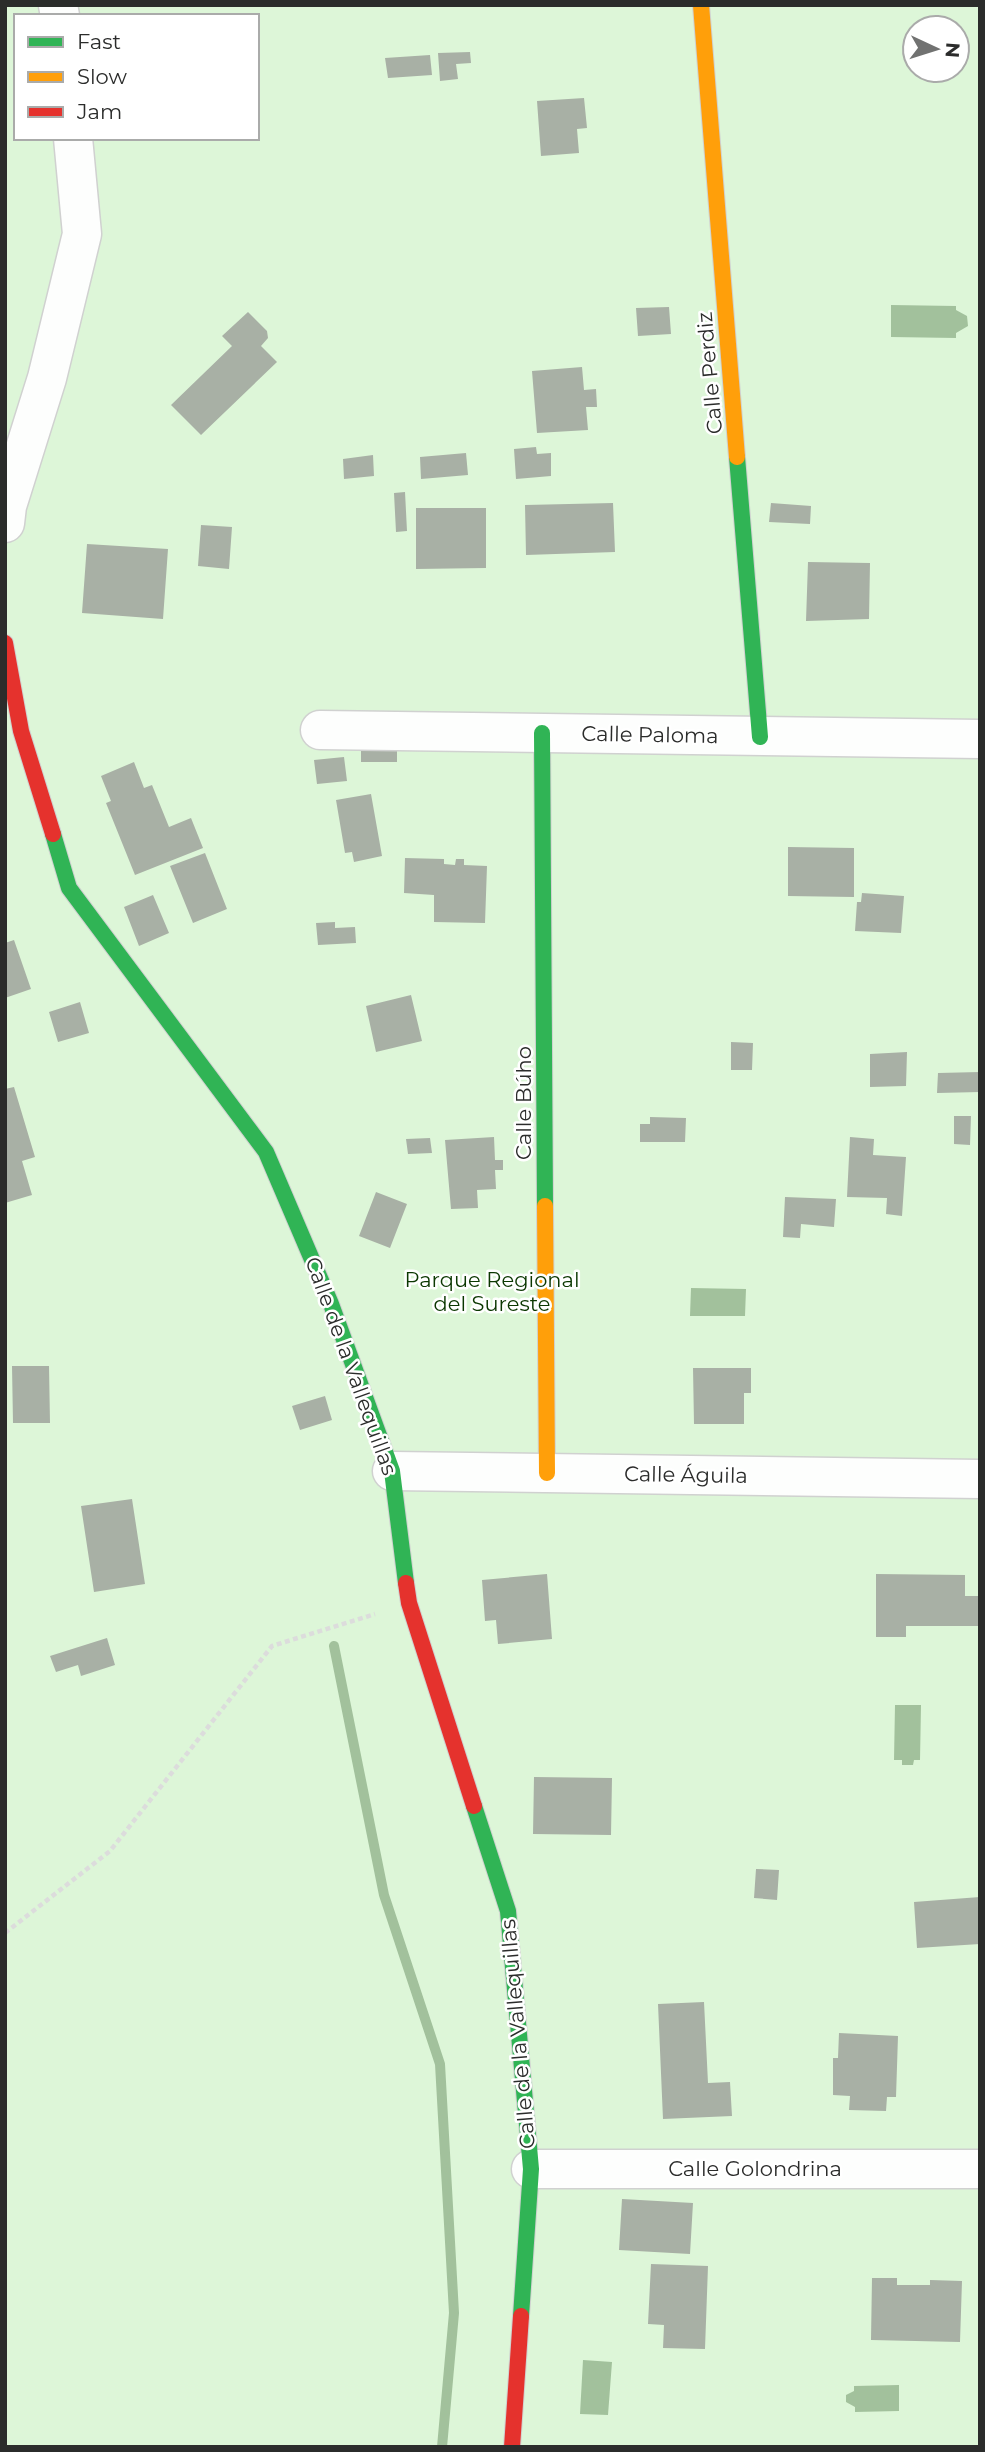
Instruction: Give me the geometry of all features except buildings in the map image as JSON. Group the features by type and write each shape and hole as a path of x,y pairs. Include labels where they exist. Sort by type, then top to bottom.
{"street":[{"name":"Calle Perdiz","path":"701,5 760,737"},
{"path":"5,523 7,506 47,378 82,234 73,140"},
{"name":"Calle de la Vallequillas","path":"5,643 21,731 69,888 266,1152 331,1304 392,1471 409,1603 508,1911 531,2169 512,2447"},
{"name":"Calle Paloma","path":"320,730 980,739"},
{"name":"Calle Búho","path":"542,733 548,1473"},
{"name":"Calle Águila","path":"392,1471 980,1479"},
{"name":"Calle Golondrina","path":"531,2169 980,2169"}],"path":[{"path":"5,1933 110,1851 272,1646 409,1603"}],"green space":[{"name":"Parque Regional del Sureste","path":"5,5 980,5 980,2447 5,2447"}],"shaded area":[{"path":"891,305 956,306 956,310 967,316 968,326 956,333 956,338 891,337"},
{"path":"691,1288 746,1289 745,1316 690,1316"},
{"path":"895,1705 921,1705 920,1760 914,1760 913,1765 902,1765 902,1760 894,1760"},
{"path":"583,2360 612,2362 608,2415 580,2414"},
{"path":"899,2385 899,2411 855,2412 855,2407 846,2402 846,2395 854,2391 854,2386"}],"waterway":[{"path":"334,1646 384,1895 440,2064 454,2313 442,2447"}],"traffic: fast":[{"path":"737,457 760,737"},
{"path":"542,733 545,1206"},
{"path":"53,834 69,888 266,1152 331,1304 392,1471 406,1583"},
{"path":"474,1806 508,1911 531,2169 521,2316"}],"traffic: slow":[{"path":"701,5 737,457"},
{"path":"545,1206 547,1473"}],"traffic: jam":[{"path":"5,643 21,731 53,834"},
{"path":"406,1583 409,1603 474,1806"},
{"path":"512,2447 521,2316"}]}
